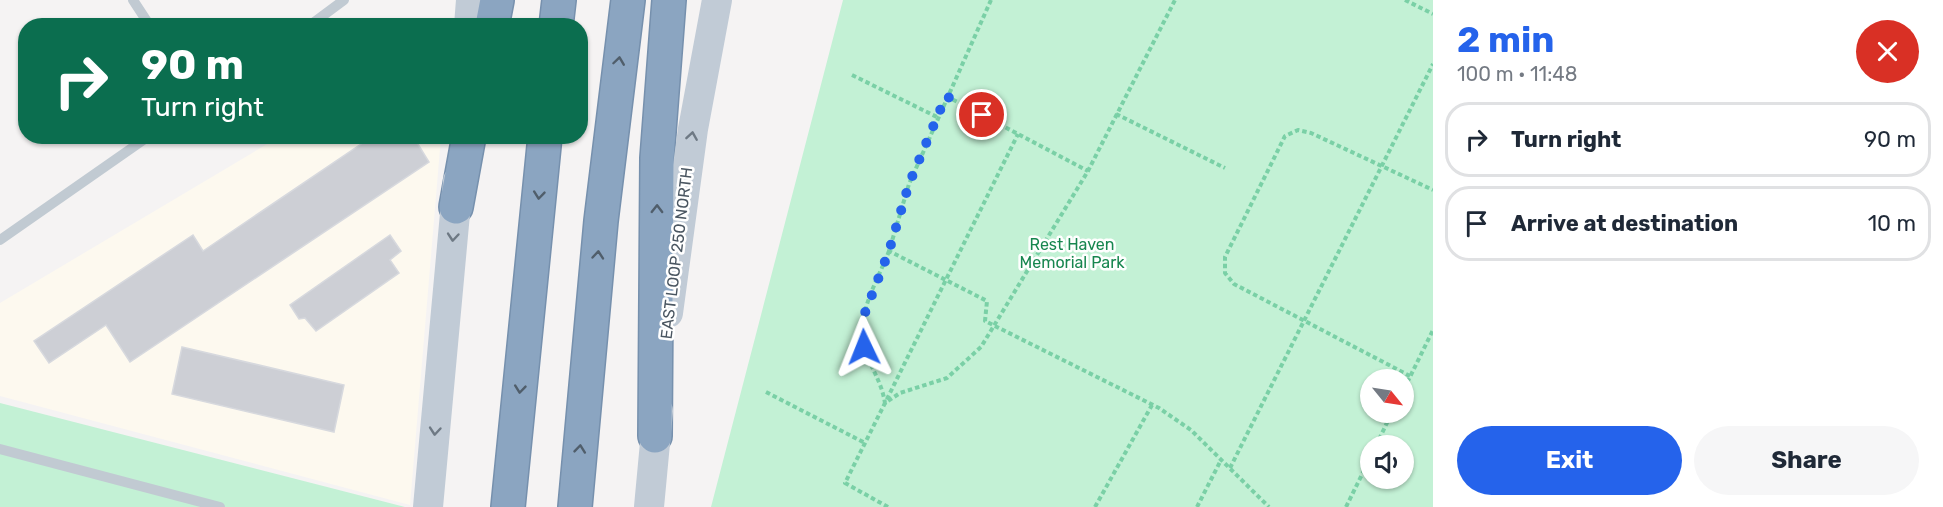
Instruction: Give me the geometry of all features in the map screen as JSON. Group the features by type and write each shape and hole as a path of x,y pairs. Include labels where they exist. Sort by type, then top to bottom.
{"highway":[{"path":"494,18 497,0"},
{"path":"557,18 559,0"},
{"path":"575,507 601,221 628,0"},
{"path":"655,436 657,158 669,0"},
{"path":"456,207 468,144"},
{"path":"508,507 544,144"}],"main road":[{"path":"470,18 471,0"},
{"name":"EAST LOOP 250 NORTH","path":"649,507 672,275 688,158 717,0"},
{"path":"428,507 460,144"}],"lane":[{"path":"133,0 145,18"},
{"path":"320,18 344,0"},
{"path":"0,240 138,144"},
{"path":"0,449 220,507"}],"path":[{"path":"885,403 882,385 864,347 861,323 889,251 909,184 946,96 991,0"},
{"path":"885,403 900,393 947,378 981,347 1088,171 1175,0"},
{"path":"1406,0 1433,14"},
{"path":"1230,468 1433,64"},
{"path":"852,75 938,117"},
{"path":"946,96 1088,171"},
{"path":"1116,114 1225,168"},
{"path":"1396,369 1234,284 1225,273 1225,257 1285,136 1298,130 1311,133 1433,190"},
{"path":"888,507 845,483 1017,134"},
{"path":"889,251 987,301 985,321 1152,405 1191,430 1269,507"},
{"path":"1414,369 1433,330"},
{"path":"766,392 865,443"},
{"path":"1095,507 1152,405"},
{"path":"1197,507 1221,460"},
{"path":"1346,507 1360,478"}],"shaded area":[{"path":"267,144 440,144 410,505 0,396 0,303"}],"green space":[{"name":"Rest Haven Memorial Park","path":"843,0 1433,0 1433,507 711,507"},
{"path":"0,403 405,507 0,507"}],"building":[{"path":"361,144 418,144 429,162 130,362 106,325 49,363 34,341 193,235 203,251"},
{"path":"390,235 401,251 390,260 399,273 316,331 305,318 299,319 290,305"},
{"path":"182,347 344,385 334,432 172,394"}],"route":[{"path":"864,347 861,323 889,251 909,184 946,96 982,115"}]}
